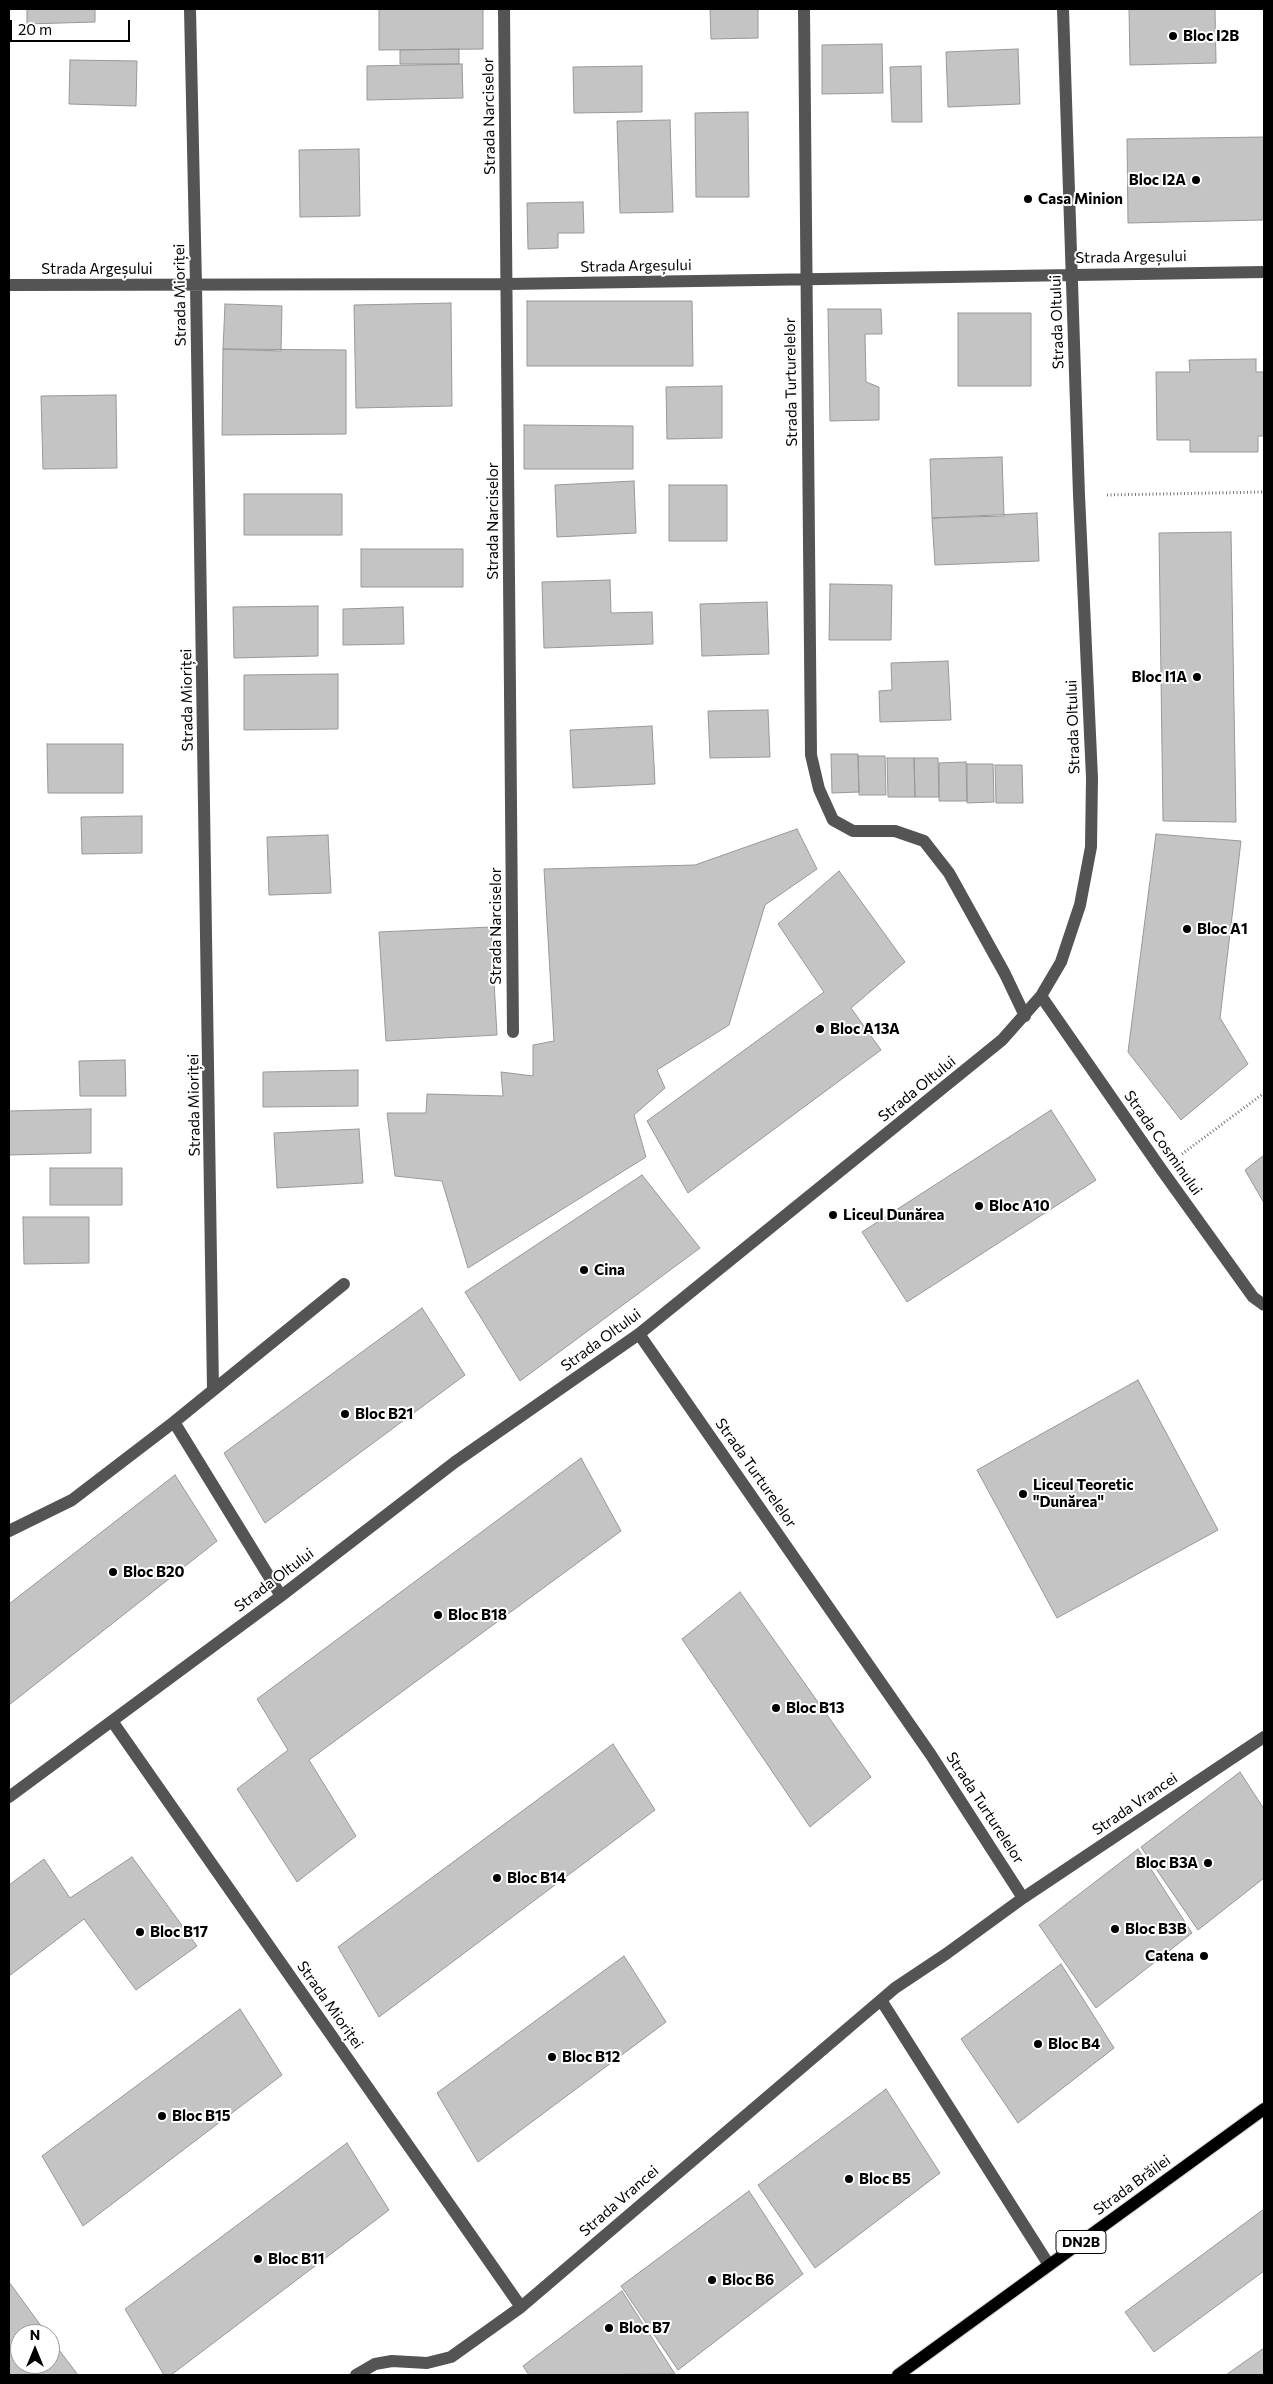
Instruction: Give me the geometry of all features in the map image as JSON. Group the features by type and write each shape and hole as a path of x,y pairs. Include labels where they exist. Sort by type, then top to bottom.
{"main road":[{"name":"Strada Brăilei","path":"898,2375 1264,2109"}],"street":[{"name":"Strada Mioriței","path":"190,9 213,1390"},
{"name":"Strada Narciselor","path":"504,9 508,284 513,1032"},
{"name":"Strada Turturelelor","path":"804,9 811,755 819,788 834,820 853,831 895,831 924,841 949,873 1005,974 1025,1016"},
{"name":"Strada Oltului","path":"9,1797 281,1596 455,1462 639,1334 1002,1040 1042,996 1061,962 1080,905 1091,847 1092,778 1079,495 1063,9"},
{"name":"Strada Argeșului","path":"9,285 508,284 1264,272"},
{"name":"Strada Cosminului","path":"1042,996 1161,1169 1253,1297 1264,1305"},
{"path":"9,1531 72,1500 174,1422 344,1284"},
{"name":"Strada Turturelelor","path":"639,1334 931,1755 1023,1898"},
{"path":"174,1422 281,1596"},
{"name":"Strada Mioriței","path":"112,1721 521,2307"},
{"name":"Strada Vrancei","path":"1023,1898 1264,1737"},
{"path":"1023,1898 880,2000 1050,2265"},
{"name":"Strada Vrancei","path":"356,2375 375,2364 392,2361 428,2363 451,2357 521,2307 880,2000"}],"path":[{"path":"1079,495 1264,492"},
{"path":"1161,1169 1264,1093"}],"building":[{"path":"27,9 95,9 95,22 27,24"},
{"path":"379,9 483,9 483,49 379,50"},
{"path":"710,9 758,9 758,38 711,39"},
{"name":"Bloc I2B","path":"1129,9 1215,9 1216,63 1130,65"},
{"path":"882,44 883,93 822,94 822,45"},
{"path":"459,49 459,64 400,64 400,50"},
{"path":"1018,49 1020,104 948,107 946,52"},
{"path":"70,60 137,61 136,106 69,104"},
{"path":"462,64 463,98 367,100 367,66"},
{"path":"642,66 642,112 574,113 573,67"},
{"path":"921,66 922,122 892,122 890,67"},
{"path":"748,112 749,197 696,197 695,113"},
{"path":"670,120 673,212 620,213 617,121"},
{"name":"Bloc I2A","path":"1264,137 1264,220 1128,223 1127,139"},
{"path":"359,149 360,216 300,217 299,150"},
{"path":"583,202 584,233 558,233 558,248 528,249 527,203"},
{"path":"527,301 692,301 693,366 527,366"},
{"path":"451,303 452,406 356,408 354,305"},
{"path":"225,304 282,306 281,351 223,349"},
{"path":"828,309 881,309 882,334 865,334 866,382 879,387 879,420 830,421"},
{"path":"958,313 1031,313 1031,386 958,386"},
{"path":"223,349 346,350 346,434 222,435"},
{"path":"1256,359 1256,372 1264,372 1264,436 1258,436 1258,452 1190,452 1190,440 1157,440 1156,372 1190,372 1189,360"},
{"path":"722,386 722,438 667,439 666,387"},
{"path":"116,395 117,468 43,469 41,396"},
{"path":"524,425 633,426 633,469 524,469"},
{"path":"1002,457 1004,516 932,518 930,459"},
{"path":"634,481 636,533 557,537 555,485"},
{"path":"669,485 727,485 727,541 669,541"},
{"path":"244,494 342,494 342,535 244,535"},
{"path":"1037,513 1039,561 935,565 932,518"},
{"name":"Bloc I1A","path":"1231,532 1236,822 1163,821 1159,533"},
{"path":"361,549 463,549 463,587 361,587"},
{"path":"610,580 611,613 652,612 653,644 544,648 542,582"},
{"path":"830,584 892,585 891,640 829,640"},
{"path":"767,602 769,654 702,656 700,604"},
{"path":"318,606 318,656 234,658 233,607"},
{"path":"403,607 404,644 343,645 343,609"},
{"path":"948,661 951,720 880,722 879,691 892,690 891,663"},
{"path":"338,674 338,729 244,730 244,675"},
{"path":"768,710 770,757 710,758 708,711"},
{"path":"652,726 655,784 573,788 570,730"},
{"path":"47,744 123,744 123,793 48,793"},
{"path":"831,754 858,754 859,792 832,793"},
{"path":"858,756 885,756 886,795 859,795"},
{"path":"887,758 914,758 915,797 888,797"},
{"path":"914,758 938,758 939,797 915,797"},
{"path":"966,762 967,801 939,801 939,763"},
{"path":"967,764 993,764 994,802 967,803"},
{"path":"995,765 1022,765 1023,803 996,803"},
{"path":"142,816 142,853 82,854 81,817"},
{"path":"797,829 817,869 765,905 729,1025 657,1070 665,1088 634,1115 646,1157 468,1268 442,1181 395,1176 387,1113 426,1113 427,1094 503,1096 501,1072 533,1076 533,1045 554,1041 544,869 695,865"},
{"name":"Bloc A1","path":"1156,834 1241,841 1220,1018 1248,1064 1181,1120 1128,1052"},
{"path":"328,835 331,893 269,895 267,837"},
{"name":"Bloc A13A","path":"839,871 905,962 851,1008 881,1050 688,1193 647,1121 824,992 778,924"},
{"path":"491,927 497,1035 386,1041 379,932"},
{"path":"125,1060 126,1096 80,1096 79,1061"},
{"path":"358,1070 358,1106 263,1107 263,1072"},
{"path":"91,1109 91,1153 9,1155 9,1111"},
{"name":"Bloc A10","path":"1051,1110 1096,1180 907,1302 862,1232"},
{"path":"359,1129 363,1183 277,1188 274,1133"},
{"path":"1264,1155 1264,1203 1245,1170"},
{"path":"50,1168 122,1168 122,1205 50,1205"},
{"name":"Cina","path":"642,1175 700,1248 520,1381 465,1292"},
{"path":"23,1217 89,1217 89,1263 24,1264"},
{"name":"Bloc B21","path":"422,1308 465,1375 265,1523 224,1453"},
{"path":"1138,1380 1218,1530 1057,1618 977,1470"},
{"name":"Bloc B18","path":"581,1458 621,1531 309,1760 356,1836 297,1882 237,1789 288,1750 257,1699"},
{"name":"Bloc B20","path":"175,1475 217,1541 9,1705 9,1604"},
{"name":"Bloc B13","path":"740,1592 871,1777 810,1827 682,1639"},
{"name":"Bloc B14","path":"613,1744 655,1810 379,2017 338,1947"},
{"name":"Bloc B3A","path":"1240,1772 1264,1809 1264,1878 1198,1930 1141,1847"},
{"name":"Bloc B3B","path":"1138,1849 1192,1933 1096,2008 1039,1925"},
{"name":"Bloc B17","path":"132,1857 197,1946 136,1990 84,1919 9,1976 9,1885 44,1859 70,1898"},
{"name":"Bloc B12","path":"624,1956 666,2022 478,2162 437,2093"},
{"name":"Bloc B4","path":"1061,1964 1114,2048 1018,2123 961,2039"},
{"name":"Bloc B15","path":"240,2009 282,2075 83,2226 42,2156"},
{"name":"Bloc B5","path":"886,2089 940,2173 815,2268 758,2185"},
{"name":"Bloc B11","path":"347,2143 389,2210 171,2375 164,2375 125,2309"},
{"name":"Bloc B6","path":"749,2191 803,2274 678,2370 621,2286"},
{"path":"1264,2209 1264,2271 1154,2352 1125,2312"},
{"path":"9,2282 40,2324 10,2324 10,2374 60,2374 60,2351 78,2375 9,2375"},
{"name":"Bloc B7","path":"622,2291 675,2374 529,2375 523,2366"},
{"path":"1264,2348 1264,2375 1226,2375"}],"place":[{"name":"Bloc I2B","path":"1173,36"},
{"name":"Bloc I2A","path":"1196,180"},
{"name":"Casa Minion","path":"1028,199"},
{"name":"Bloc I1A","path":"1197,677"},
{"name":"Bloc A1","path":"1187,929"},
{"name":"Bloc A13A","path":"820,1029"},
{"name":"Bloc A10","path":"979,1206"},
{"name":"Liceul Dunărea","path":"833,1215"},
{"name":"Cina","path":"584,1270"},
{"name":"Bloc B21","path":"345,1414"},
{"name":"Liceul Teoretic \"Dunărea\"","path":"1023,1494"},
{"name":"Bloc B20","path":"113,1572"},
{"name":"Bloc B18","path":"438,1615"},
{"name":"Bloc B13","path":"776,1708"},
{"name":"Bloc B3A","path":"1208,1863"},
{"name":"Bloc B14","path":"497,1878"},
{"name":"Bloc B3B","path":"1115,1929"},
{"name":"Bloc B17","path":"140,1932"},
{"name":"Catena","path":"1204,1956"},
{"name":"Bloc B4","path":"1038,2044"},
{"name":"Bloc B12","path":"552,2057"},
{"name":"Bloc B15","path":"162,2116"},
{"name":"Bloc B5","path":"849,2179"},
{"name":"Bloc B11","path":"258,2259"},
{"name":"Bloc B6","path":"712,2280"},
{"name":"Bloc B7","path":"609,2328"}]}
